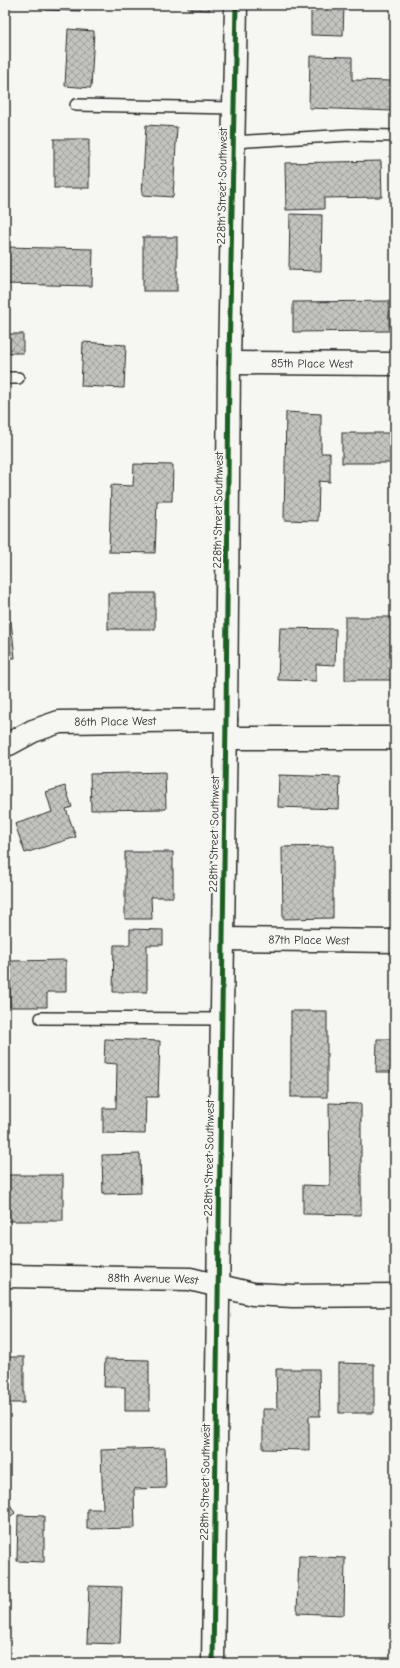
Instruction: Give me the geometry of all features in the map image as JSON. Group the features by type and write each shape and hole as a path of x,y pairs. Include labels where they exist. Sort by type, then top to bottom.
{"street":[{"name":"228th Street Southwest","path":"213,1663 226,729 229,363 236,5"},
{"name":"85th Place West","path":"229,363 395,364"},
{"name":"86th Place West","path":"9,744 33,731 59,722 395,738"},
{"name":"87th Place West","path":"223,939 395,942"},
{"name":"88th Avenue West","path":"5,1276 190,1279 253,1294 293,1296 395,1295"}],"lane":[{"path":"76,105 234,108"},
{"path":"233,142 350,135 395,136"},
{"path":"5,378 18,378"},
{"path":"41,1018 221,1019"}],"building":[{"path":"46,5 81,5 80,11 46,10"},
{"path":"188,5 210,5 210,10 188,9"},
{"path":"311,5 344,5 343,36 311,35"},
{"path":"68,29 94,31 91,88 65,86"},
{"path":"310,56 352,57 352,80 393,81 392,111 309,108"},
{"path":"146,125 177,127 173,197 142,195"},
{"path":"54,139 89,139 89,188 54,188"},
{"path":"381,161 382,197 324,198 324,209 286,210 285,163"},
{"path":"290,214 322,215 321,271 289,270"},
{"path":"143,237 177,237 177,291 143,291"},
{"path":"5,247 93,249 92,286 5,284"},
{"path":"389,301 389,331 293,332 293,302"},
{"path":"5,334 23,334 23,353 5,353"},
{"path":"83,342 126,345 124,388 81,386"},
{"path":"286,412 321,414 321,453 330,453 330,482 319,481 318,521 284,520"},
{"path":"342,433 395,433 395,463 342,463"},
{"path":"134,464 173,465 172,501 157,501 155,553 109,552 111,485 133,486"},
{"path":"108,593 155,593 155,629 108,629"},
{"path":"345,617 395,617 395,680 345,680"},
{"path":"5,621 11,621 15,658 5,658"},
{"path":"280,628 336,629 335,665 316,664 316,681 278,680"},
{"path":"165,772 166,809 91,810 90,774"},
{"path":"279,775 340,777 339,809 278,807"},
{"path":"65,786 72,807 66,809 76,837 25,853 15,824 52,812 46,792"},
{"path":"333,846 333,918 283,919 282,847"},
{"path":"125,852 173,852 173,897 151,897 152,919 125,919"},
{"path":"130,929 163,930 163,945 147,945 147,992 113,992 114,945 130,945"},
{"path":"66,960 66,992 47,992 47,1007 10,1007 10,961"},
{"path":"291,1011 327,1011 327,1097 291,1097"},
{"path":"105,1039 160,1041 158,1097 146,1097 145,1134 103,1133 103,1108 116,1108 117,1064 104,1063"},
{"path":"377,1039 395,1039 395,1072 376,1072"},
{"path":"329,1103 361,1104 361,1215 303,1214 303,1185 330,1186"},
{"path":"140,1154 141,1193 103,1194 102,1155"},
{"path":"5,1175 63,1175 63,1221 5,1221"},
{"path":"392,1342 395,1342 395,1376 393,1376"},
{"path":"5,1357 24,1357 24,1403 5,1403"},
{"path":"105,1359 149,1360 149,1411 125,1411 125,1387 104,1387"},
{"path":"339,1363 374,1364 374,1413 339,1413"},
{"path":"276,1369 319,1369 320,1416 309,1416 309,1450 263,1449 263,1409 277,1409"},
{"path":"165,1448 166,1488 134,1489 135,1528 87,1529 87,1509 103,1509 101,1450"},
{"path":"5,1496 15,1513 5,1520"},
{"path":"18,1515 44,1516 44,1562 17,1561"},
{"path":"299,1556 345,1558 344,1615 297,1613"},
{"path":"89,1586 122,1587 120,1644 87,1643"},
{"path":"92,1660 135,1662 135,1663 92,1663"}],"cycle path":[{"path":"213,1663 226,720 229,363 236,5"}]}
